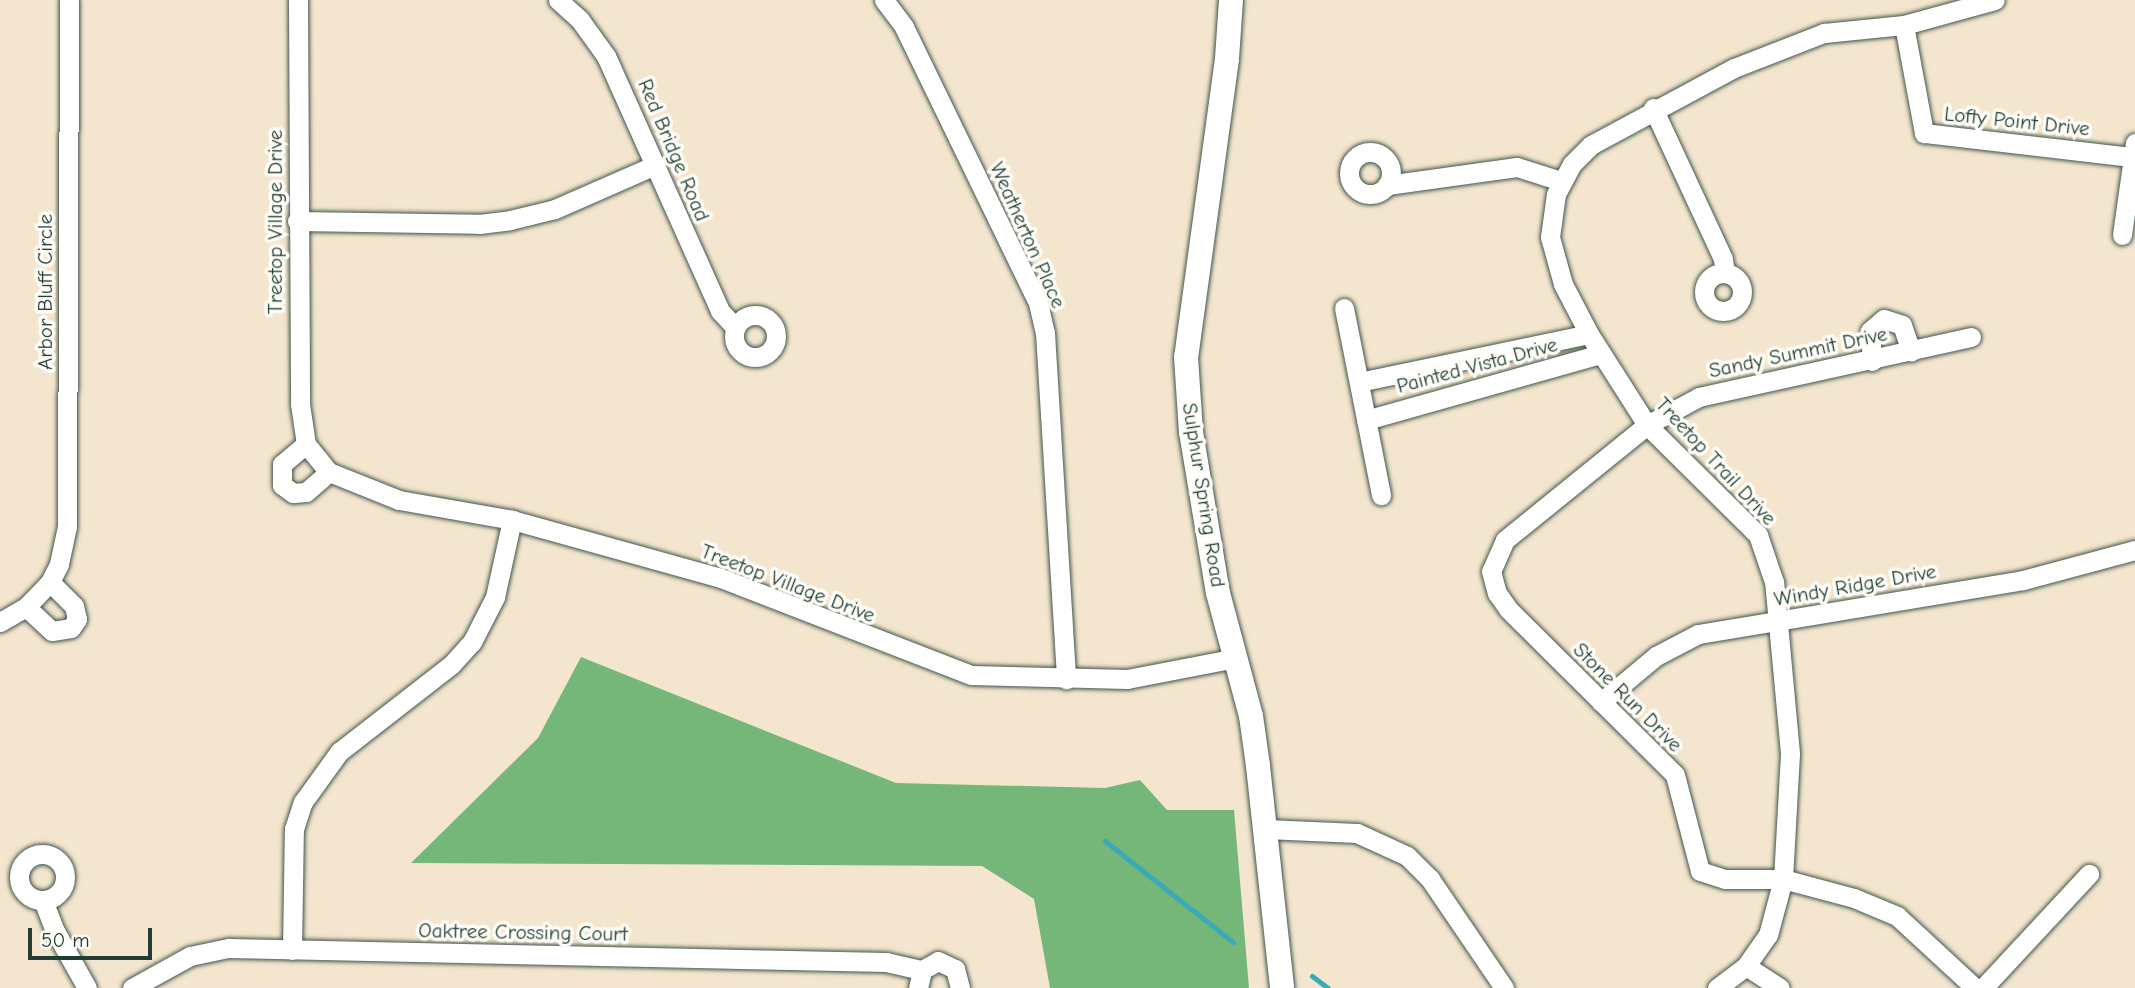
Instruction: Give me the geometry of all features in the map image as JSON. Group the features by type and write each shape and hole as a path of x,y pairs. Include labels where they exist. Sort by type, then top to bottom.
{"street":[{"name":"Arbor Bluff Circle","path":"0,622 26,607 50,582 59,564 67,527 69,0"},
{"name":"Treetop Village Drive","path":"298,0 300,404 306,444 329,472 400,499 512,520 721,578 937,666 971,676 1127,679 1236,658"},
{"name":"Red Bridge Road","path":"558,0 580,20 606,56 720,311 735,327"},
{"name":"Weatherton Place","path":"884,0 904,27 1038,303 1045,333 1066,679"},
{"name":"Sulphur Spring Road","path":"1231,0 1227,59 1186,357 1191,432 1206,520 1251,716 1266,829 1282,988"},
{"name":"Treetop Trail Drive","path":"1947,15 1966,0"},
{"name":"Treetop Trail Drive","path":"1717,988 1746,966 1768,935 1783,879 1790,753 1774,582 1758,535 1647,425 1589,334 1563,284 1550,237 1561,181 1591,145 1653,108 1797,41 1824,33 1904,25 1994,0"},
{"name":"Lofty Point Drive","path":"1904,25 1924,133 2134,150 2122,235"},
{"path":"1653,108 1723,259 1725,273"},
{"path":"297,221 478,224 510,220 555,209 655,165"},
{"path":"1387,185 1517,167 1561,181"},
{"path":"1344,308 1381,495"},
{"path":"1872,360 1870,331 1884,319 1902,325 1911,351"},
{"path":"1359,382 1589,334"},
{"name":"Sandy Summit Drive","path":"1492,571 1505,540 1647,425 1699,397 1741,384 1872,360 1971,337"},
{"name":"Painted Vista Drive","path":"1366,420 1601,354"},
{"path":"306,444 282,464 282,485 293,493 306,492 329,472"},
{"path":"292,950 294,829 303,802 339,752 452,664 472,642 495,597 512,520"},
{"name":"Windy Ridge Drive","path":"1601,702 1676,643 1698,634 2023,579 2135,550"},
{"name":"Stone Run Drive","path":"1492,571 1497,593 1508,609 1675,775 1700,871 1725,879 1783,879"},
{"path":"26,607 51,631 71,628 77,619 74,606 50,582"},
{"path":"1266,829 1357,833 1407,856 1430,879 1503,988"},
{"path":"1983,988 2089,874"},
{"path":"1783,879 1854,898 1897,916 1919,932 1975,988"},
{"path":"43,900 55,931 87,988"},
{"name":"Oaktree Crossing Court","path":"132,988 190,956 229,948 886,962 920,979 938,961 950,965 959,974 960,988"},
{"path":"1746,966 1780,988"}],"green space":[{"path":"581,657 896,783 1105,788 1140,780 1167,810 1234,810 1249,988 1050,988 1034,899 982,866 411,863 538,738"}],"waterway":[{"path":"1105,841 1233,942"},
{"path":"1312,976 1328,988"}]}
